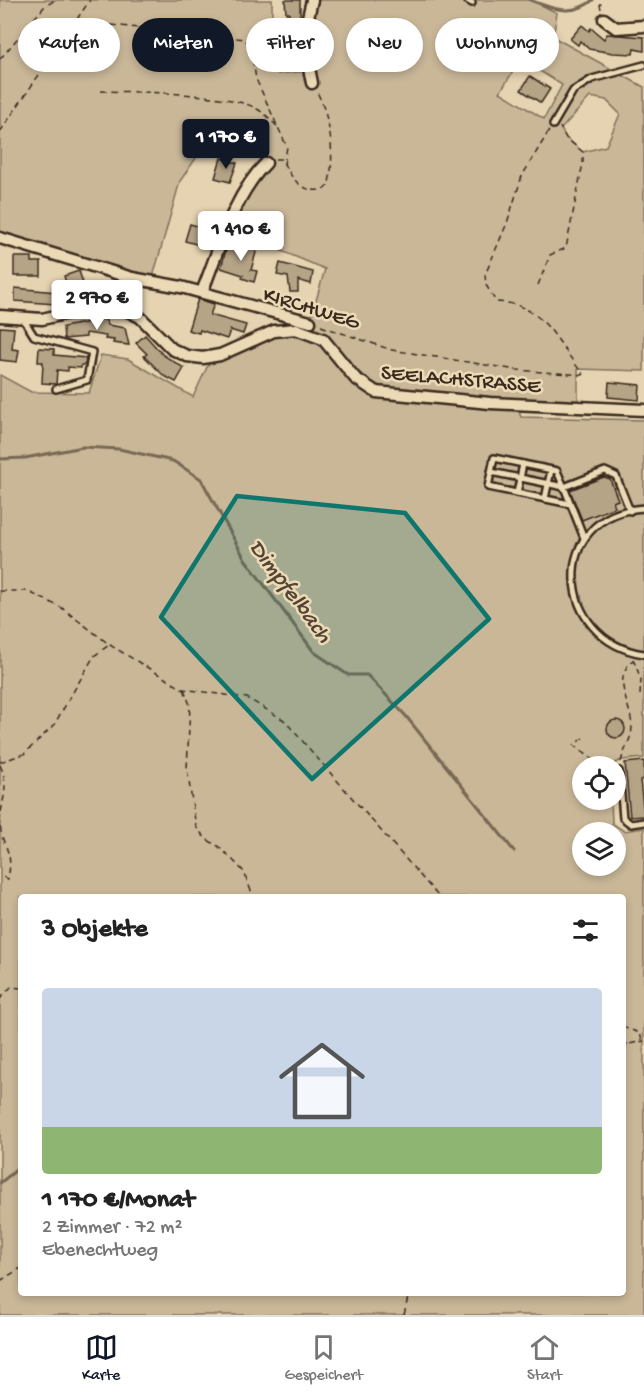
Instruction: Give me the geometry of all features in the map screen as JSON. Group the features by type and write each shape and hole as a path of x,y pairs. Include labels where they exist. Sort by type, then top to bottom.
{"street":[{"path":"312,0 303,39 312,83"},
{"path":"604,19 616,28 644,26"},
{"path":"202,292 238,204 255,174 266,163"},
{"name":"KIRCHWEG","path":"0,238 132,278 202,292 310,322"},
{"name":"SEELACHSTRASSE","path":"0,316 24,320 52,318 103,306 118,306 140,316 172,349 187,356 203,358 220,355 281,330 303,330 323,339 355,378 376,392 490,403 644,410"}],"lane":[{"path":"553,125 573,91 592,79 644,65"},
{"path":"281,330 283,316"},
{"path":"24,320 34,336 92,352 87,380 56,389"},
{"path":"570,504 488,487 494,458 557,471 584,538"},
{"path":"517,493 523,464"},
{"path":"545,499 551,470"},
{"path":"491,472 564,487 605,471 616,476 630,511"},
{"path":"644,508 611,518 584,538 574,557 574,582 582,611 599,635 611,645 644,654"},
{"path":"622,810 623,818 631,824 644,822"}],"path":[{"path":"0,59 44,7 55,0"},
{"path":"0,132 90,0"},
{"path":"600,5 604,0"},
{"path":"120,26 245,39 251,49 256,79 287,147 284,165"},
{"path":"266,163 281,159 293,182 308,189 323,190 328,186 332,160 323,105 312,83"},
{"path":"101,91 168,93 232,101 256,108 279,127"},
{"path":"538,285 550,255 566,248 583,164 583,152 566,138 558,118"},
{"name":"KIRCHWEG","path":"310,322 392,350 517,370 584,375 544,321 530,309 510,302 496,302 486,285 485,276 522,176 535,151 553,125"},
{"path":"0,591 27,591 53,603 110,645 183,688 247,698 284,720 436,894"},
{"path":"0,762 24,754 54,725 94,656 110,645"},
{"path":"631,652 641,679 640,694"},
{"path":"623,756 631,735 630,718 621,688 626,666 633,659"},
{"path":"183,688 190,705 187,769 196,827 244,872 251,891 249,894"},
{"path":"583,738 574,745 588,756"},
{"path":"0,765 6,779 0,824 4,843 12,858 8,879 0,876"},
{"path":"0,999 10,987 18,988"},
{"path":"626,1028 640,1033 643,1040 626,1044"},
{"path":"0,1281 18,1270"},
{"path":"404,1315 408,1296"}],"highlighted area":[{"path":"237,496 405,513 489,619 312,779 161,617"}],"shaded area":[{"path":"0,0 272,0 272,18 246,18 246,72 278,72 278,74 334,72 334,18 309,18 315,0 532,0 557,13 556,18 435,18 435,72 513,72 500,92 544,119 562,85 542,72 559,72 559,40 644,87 644,371 578,369 578,406 515,401 521,417 644,420 644,758 626,760 626,756 572,756 572,810 611,810 612,822 572,822 572,876 626,876 626,831 644,828 644,1315 0,1315 0,375 31,392 89,393 101,355 128,359 193,397 209,363 287,321 310,322 325,269 233,231 247,198 268,162 212,135 180,181 153,277 93,267 0,238","holes":["590,97 606,100 620,114 606,146 583,152 566,138 561,129"]}],"building":[{"path":"285,0 300,0 299,18 289,18 289,13 286,13"},
{"path":"582,25 589,31 591,28 604,39 607,34 644,37 644,51 634,49 633,54 613,53 589,49 580,41 578,45 570,39"},
{"path":"530,76 550,89 541,103 521,90"},
{"path":"221,158 237,163 230,182 215,178"},
{"path":"190,224 208,229 207,247 185,241"},
{"path":"245,245 257,249 251,270 257,271 254,282 242,278 243,275 221,268 227,246 243,250"},
{"path":"14,257 32,257 32,262 41,262 41,276 14,276"},
{"path":"280,263 313,272 311,284 298,280 298,292 290,292 288,277 277,275"},
{"path":"79,271 85,289 69,294 64,276"},
{"path":"15,288 56,292 55,304 15,301"},
{"path":"198,299 214,304 210,315 246,325 243,334 230,330 227,339 200,330 199,333 188,330"},
{"path":"95,318 105,319 108,325 125,328 129,345 113,343 114,340 105,339 106,336 86,333 86,337 64,339 63,327 94,321"},
{"path":"0,327 14,328 12,349 19,350 17,362 0,360"},
{"path":"145,335 163,355 184,368 176,382 164,376 144,356 147,354 136,343"},
{"path":"39,348 54,349 54,355 86,358 85,365 81,365 81,368 68,367 68,371 57,370 56,384 42,383 43,362 38,362"},
{"path":"609,382 640,385 639,400 608,397"},
{"path":"604,477 610,479 618,500 613,502 615,507 582,520 570,490"},
{"path":"612,720 620,720 625,725 623,736 612,738 607,733 607,725"},
{"path":"644,761 644,779 640,780 644,816 630,817 626,763"}],"waterway":[{"path":"530,0 562,10 578,8 593,0"},
{"name":"Dimpfelbach","path":"0,459 25,458 83,447 119,449 173,461 201,479 245,559 314,652 348,675 367,675 405,715 514,851"},
{"path":"0,1183 18,1168"}]}
